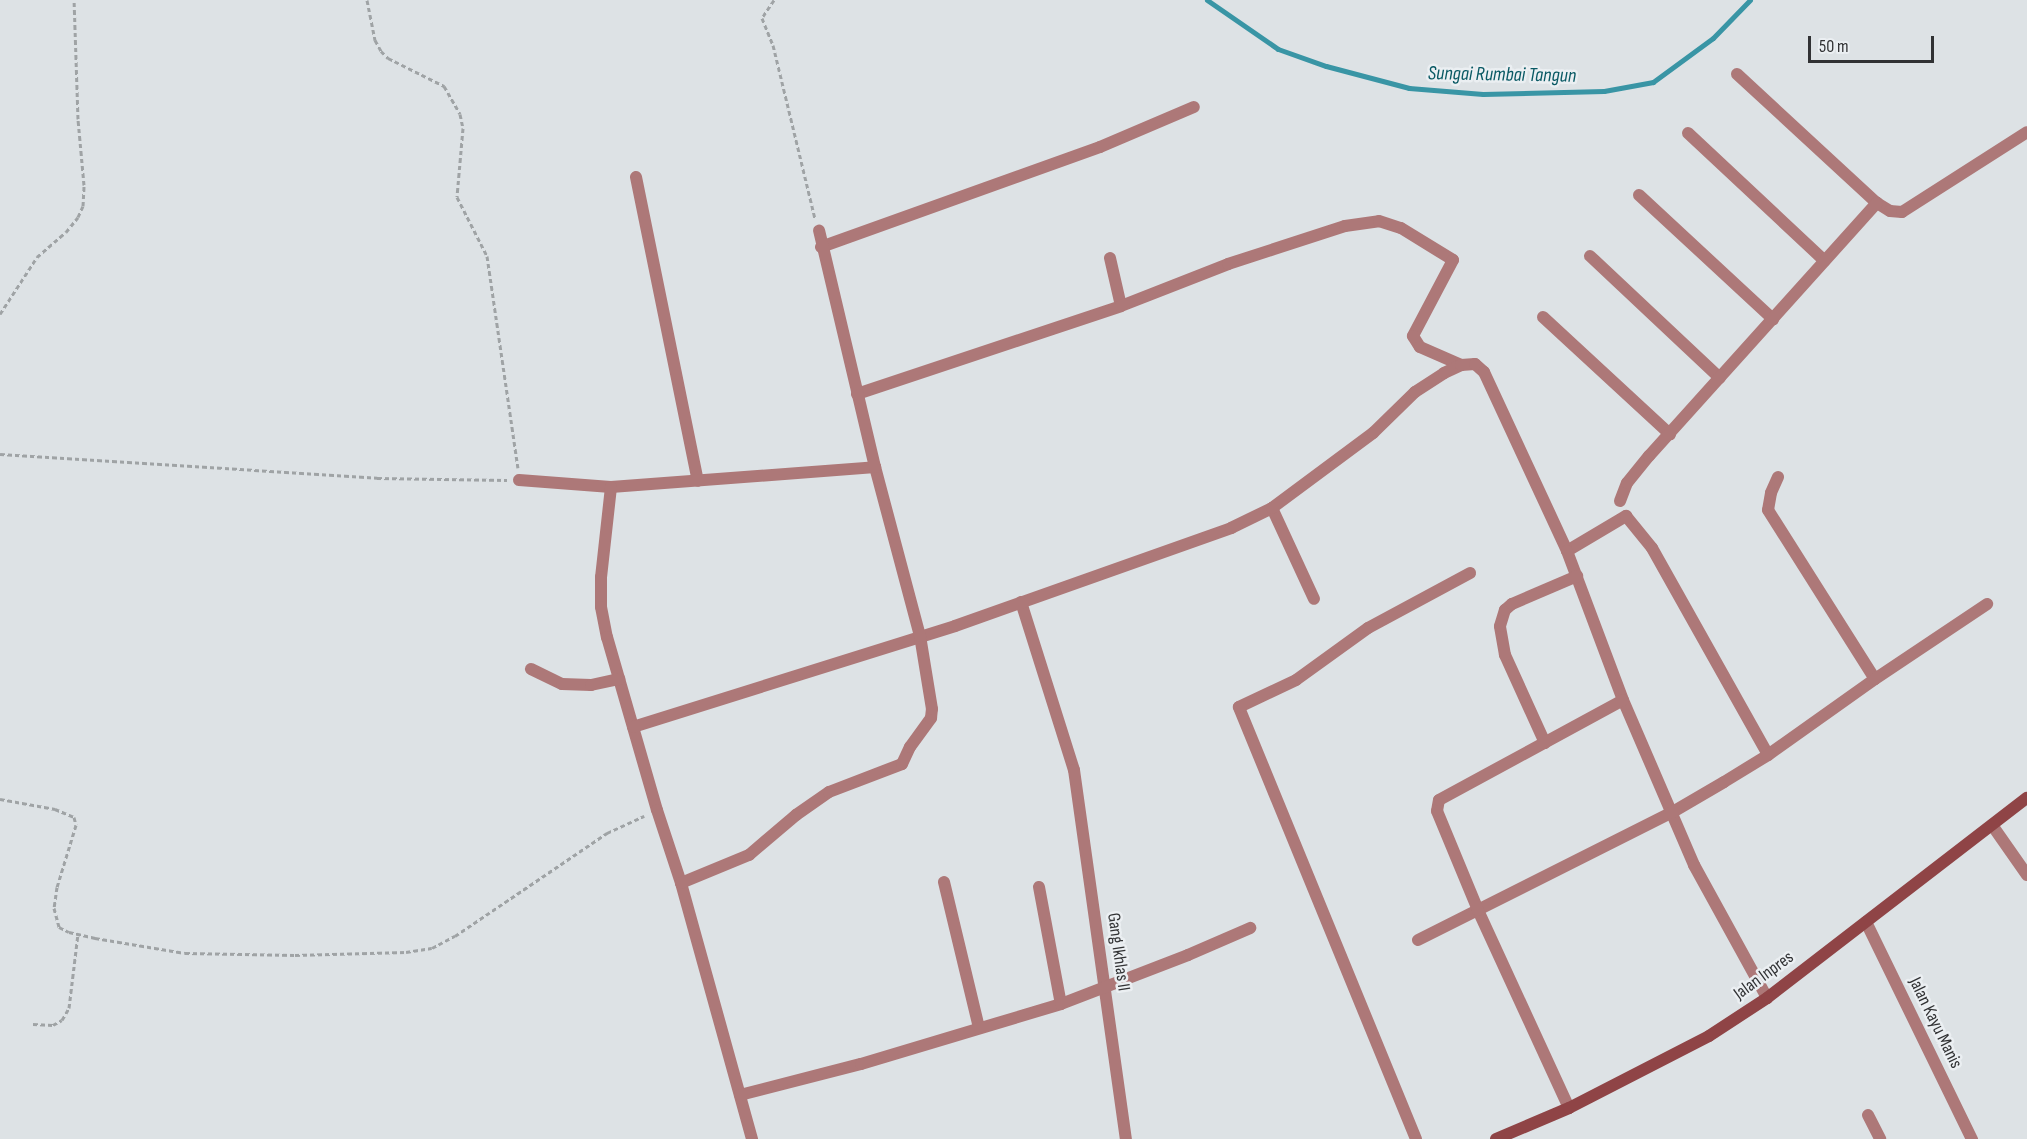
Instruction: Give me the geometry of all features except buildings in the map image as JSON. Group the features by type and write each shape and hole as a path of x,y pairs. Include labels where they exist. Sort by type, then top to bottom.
{"main road":[{"name":"Jalan Inpres","path":"1496,1139 1569,1108 1709,1036 1767,998 2027,798"}],"street":[{"path":"1737,74 1877,203 1890,211 1902,212 2027,132"},
{"path":"821,247 1100,147 1194,106"},
{"path":"1688,133 1825,261"},
{"path":"636,177 698,481"},
{"path":"1639,195 1773,319"},
{"path":"1620,501 1627,483 1877,203"},
{"path":"857,394 1121,306 1228,264 1345,226 1379,221 1401,228 1453,260 1413,336 1420,346 1461,365"},
{"path":"681,883 748,855 796,815 829,792 902,764 910,747 926,727 932,709 920,636 875,467 819,231"},
{"path":"1590,256 1720,378"},
{"path":"1110,258 1121,306"},
{"path":"1543,317 1670,434"},
{"path":"633,727 920,636 1231,528 1272,508 1373,433 1415,392 1461,365 1475,364 1484,372 1567,551 1623,700 1694,865 1767,998"},
{"path":"519,480 611,487 875,467"},
{"path":"1778,477 1771,492 1768,510 1875,678"},
{"path":"611,487 601,576 601,607 619,679 681,883 752,1139"},
{"path":"1272,508 1314,599"},
{"path":"1567,551 1626,516 1652,548 1768,755"},
{"path":"1416,1139 1239,707 1296,680 1368,628 1470,573"},
{"path":"1545,743 1504,655 1500,626 1505,610 1512,604 1577,576"},
{"name":"Gang Ikhlas II","path":"1021,602 1074,770 1126,1139"},
{"path":"1418,940 1671,813 1768,755 1875,678 1987,604"},
{"path":"531,669 562,684 591,685 619,679"},
{"path":"1569,1108 1478,910 1437,810 1439,800 1623,700"},
{"path":"1992,825 2027,875"},
{"path":"944,882 979,1028"},
{"path":"1039,887 1061,1004"},
{"name":"Jalan Kayu Manis","path":"1866,922 1972,1139"},
{"path":"740,1095 861,1064 1061,1004 1250,928"},
{"path":"1868,1115 1880,1139"}],"path":[{"path":"0,314 37,257 66,232 78,217 83,206 84,185 78,119 74,0"},
{"path":"0,454 377,478 519,480 488,256 457,196 463,128 460,114 444,86 387,58 381,51 375,39 367,0"},
{"path":"774,0 762,18 773,45 819,231"},
{"path":"0,800 55,809 74,817 76,825 57,887 54,908 59,927 78,934 185,953 294,955 406,952 432,948 465,929 607,833 657,810"},
{"path":"33,1024 53,1025 62,1020 69,1008 78,934"}],"waterway":[{"name":"Sungai Rumbai Tangun","path":"1207,0 1278,49 1326,66 1409,88 1483,94 1604,91 1653,82 1713,38 1750,0"}]}
